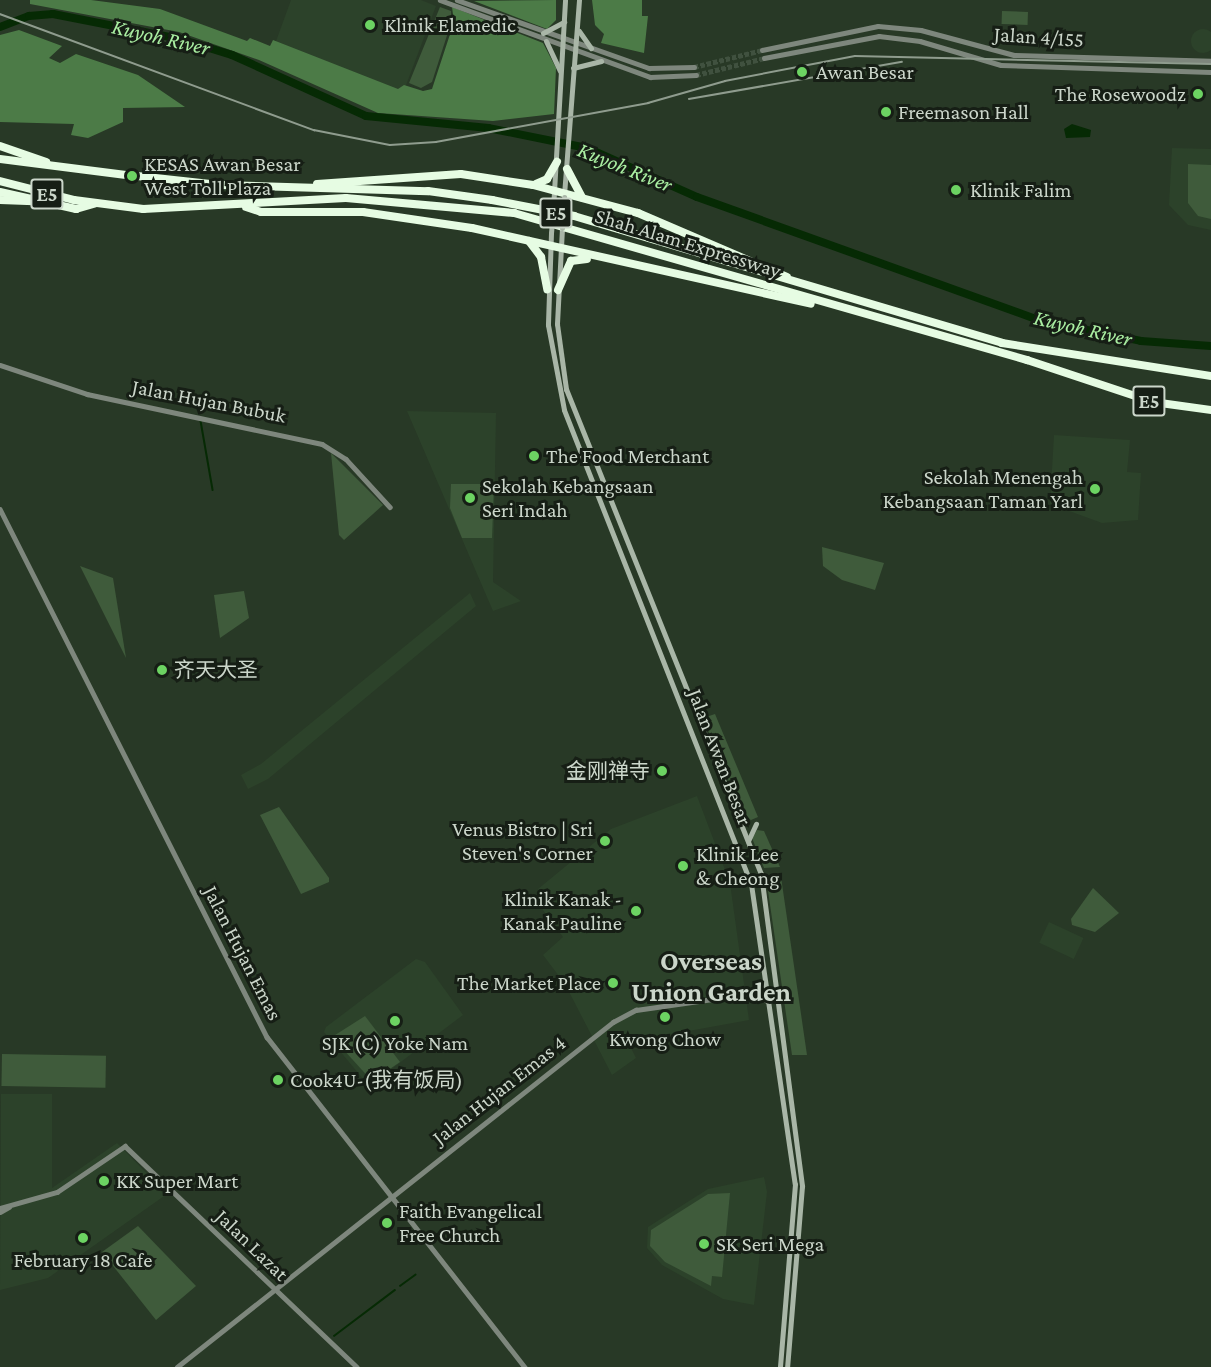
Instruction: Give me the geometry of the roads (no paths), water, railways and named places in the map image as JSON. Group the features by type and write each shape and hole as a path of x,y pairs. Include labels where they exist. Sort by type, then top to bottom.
{"highway":[{"path":"0,146 61,168"},
{"name":"E5","path":"0,159 126,175"},
{"path":"531,185 544,182 558,160"},
{"path":"567,169 582,197"},
{"path":"313,185 331,179 461,174 531,185 564,195 582,197 669,225 836,297"},
{"name":"Shah Alam Expressway","path":"137,176 220,185 313,185 428,191 574,216 836,297 1002,343 1211,376"},
{"name":"Shah Alam Expressway","path":"0,180 94,204 162,210 357,198 514,213 582,229 833,308 1027,360 1153,402 1211,410"},
{"path":"0,192 76,209 94,204"},
{"path":"0,200 38,200"},
{"path":"243,206 261,212 363,212 528,240 619,263 833,308"},
{"path":"528,240 542,257 547,289"},
{"path":"558,290 575,259 619,263"}],"main road":[{"name":"Jalan Awan Besar","path":"565,0 558,160 547,289 550,357 564,410 751,884 795,1184 780,1367"},
{"name":"Jalan Awan Besar","path":"579,0 560,248 559,357 573,408 761,874 802,1186 787,1367"},
{"path":"543,33 564,22"},
{"path":"578,23 579,35 591,48"},
{"path":"546,41 562,78"},
{"path":"573,68 601,61"},
{"path":"610,525 615,513"},
{"path":"748,843 756,824"},
{"path":"765,982 753,992 767,1000"}],"street":[{"path":"440,0 563,48 650,77 696,75"},
{"path":"457,0 543,33 660,70 694,67"},
{"name":"Jalan 4/155","path":"762,50 878,26 921,30 1014,55 1211,61"},
{"name":"Jalan 4/155","path":"764,58 879,36 920,41 1001,65 1211,72"},
{"name":"Jalan Hujan Bubuk","path":"0,365 87,394 322,444 346,459 390,507"},
{"name":"Jalan Hujan Emas","path":"0,509 267,1037 525,1367"},
{"name":"Jalan Hujan Emas 4","path":"177,1367 273,1288 614,1022 636,1010 777,990"},
{"name":"Jalan Lazat","path":"0,1210 65,1188 124,1146 357,1367"}],"waterway":[{"name":"Kuyoh River","path":"0,27 29,16 53,14 180,39 232,55 366,116 488,128 587,148 697,197 1038,320 1141,341 1211,346"},
{"path":"201,421 213,490"},
{"path":"400,1286 415,1275"},
{"path":"334,1336 395,1290"}],"tunnel":[{"path":"694,67 762,50"},
{"path":"696,75 764,58"}],"tram line":[{"path":"0,14 314,130 390,145 436,142 648,103 725,81 855,56 1211,64"},
{"path":"689,99 902,62"}],"place":[{"name":"Klinik Elamedic","path":"370,25"},
{"name":"Awan Besar","path":"802,72"},
{"name":"The Rosewoodz","path":"1198,94"},
{"name":"Freemason Hall","path":"886,112"},
{"name":"KESAS Awan Besar West Toll Plaza","path":"132,176"},
{"name":"Klinik Falim","path":"956,190"},
{"name":"The Food Merchant","path":"534,456"},
{"name":"Sekolah Menengah Kebangsaan Taman Yarl","path":"1095,489"},
{"name":"Sekolah Kebangsaan Seri Indah","path":"470,498"},
{"name":"齐天大圣","path":"162,670"},
{"name":"金刚禅寺","path":"662,771"},
{"name":"Venus Bistro | Sri Steven's Corner","path":"605,841"},
{"name":"Klinik Lee & Cheong","path":"683,866"},
{"name":"Klinik Kanak - Kanak Pauline","path":"636,911"},
{"name":"The Market Place","path":"613,983"},
{"name":"Kwong Chow","path":"665,1017"},
{"name":"SJK (C) Yoke Nam","path":"395,1021"},
{"name":"Cook4U-(我有饭局)","path":"278,1080"},
{"name":"KK Super Mart","path":"104,1181"},
{"name":"Faith Evangelical Free Church","path":"387,1223"},
{"name":"February 18 Cafe","path":"83,1238"},
{"name":"SK Seri Mega","path":"704,1244"}],"district":[{"name":"Overseas Union Garden","path":"711,976"}]}
